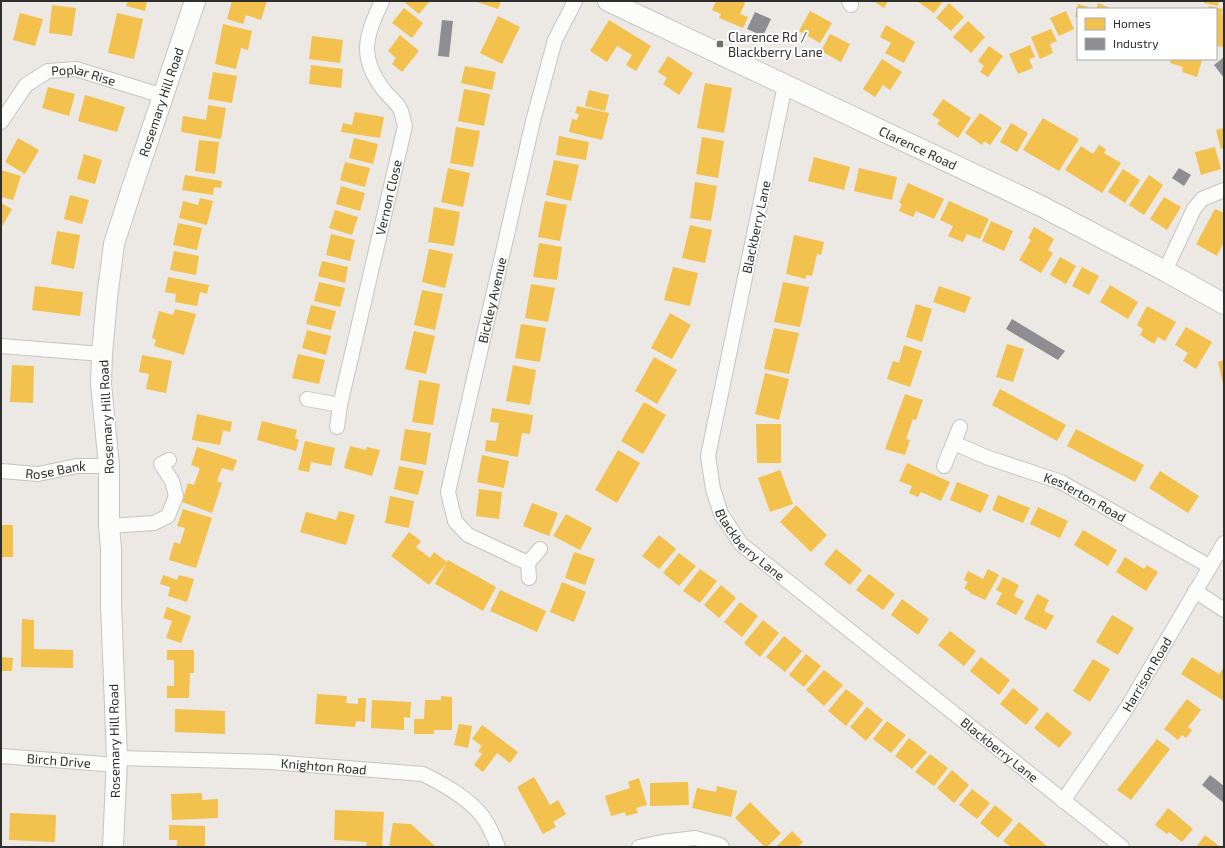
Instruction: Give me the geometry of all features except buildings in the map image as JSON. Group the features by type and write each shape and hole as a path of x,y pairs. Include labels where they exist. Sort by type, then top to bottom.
{"main road":[{"name":"Rosemary Hill Road","path":"113,847 116,762 111,604 111,548 109,526 109,466 101,384 107,298 114,244 195,1"},
{"name":"Clarence Road","path":"608,1 1039,205 1224,304"}],"street":[{"name":"Vernon Close","path":"337,427 340,405 405,126 400,110 371,71 366,48 371,25 382,1"},
{"name":"Bickley Avenue","path":"528,563 468,535 455,521 448,492 533,121 555,40 575,1"},
{"name":"Poplar Rise","path":"1,122 26,85 48,71 76,69 163,96"},
{"name":"Blackberry Lane","path":"785,85 708,456 713,489 721,514 741,544 1122,847"},
{"path":"1165,272 1194,209 1202,199 1224,190"},
{"path":"1,346 102,354"},
{"path":"307,399 340,405"},
{"path":"944,466 960,427"},
{"name":"Kesterton Road","path":"954,443 986,457 1061,482 1209,566"},
{"path":"109,526 154,523 168,516 176,496 172,481 161,464 170,460"},
{"name":"Rose Bank","path":"1,471 38,474 77,466 109,466"},
{"name":"Harrison Road","path":"1063,801 1124,711 1224,543"},
{"path":"529,578 528,563 540,549"},
{"path":"1195,591 1224,610"},
{"name":"Birch Drive","path":"1,756 116,762"},
{"name":"Knighton Road","path":"116,762 271,762 423,774 443,784 464,799 483,816 498,847"},
{"path":"639,847 662,842 695,838 720,845 722,847"}],"place":[{"name":"Clarence Rd / Blackberry Lane","path":"720,44"}]}
